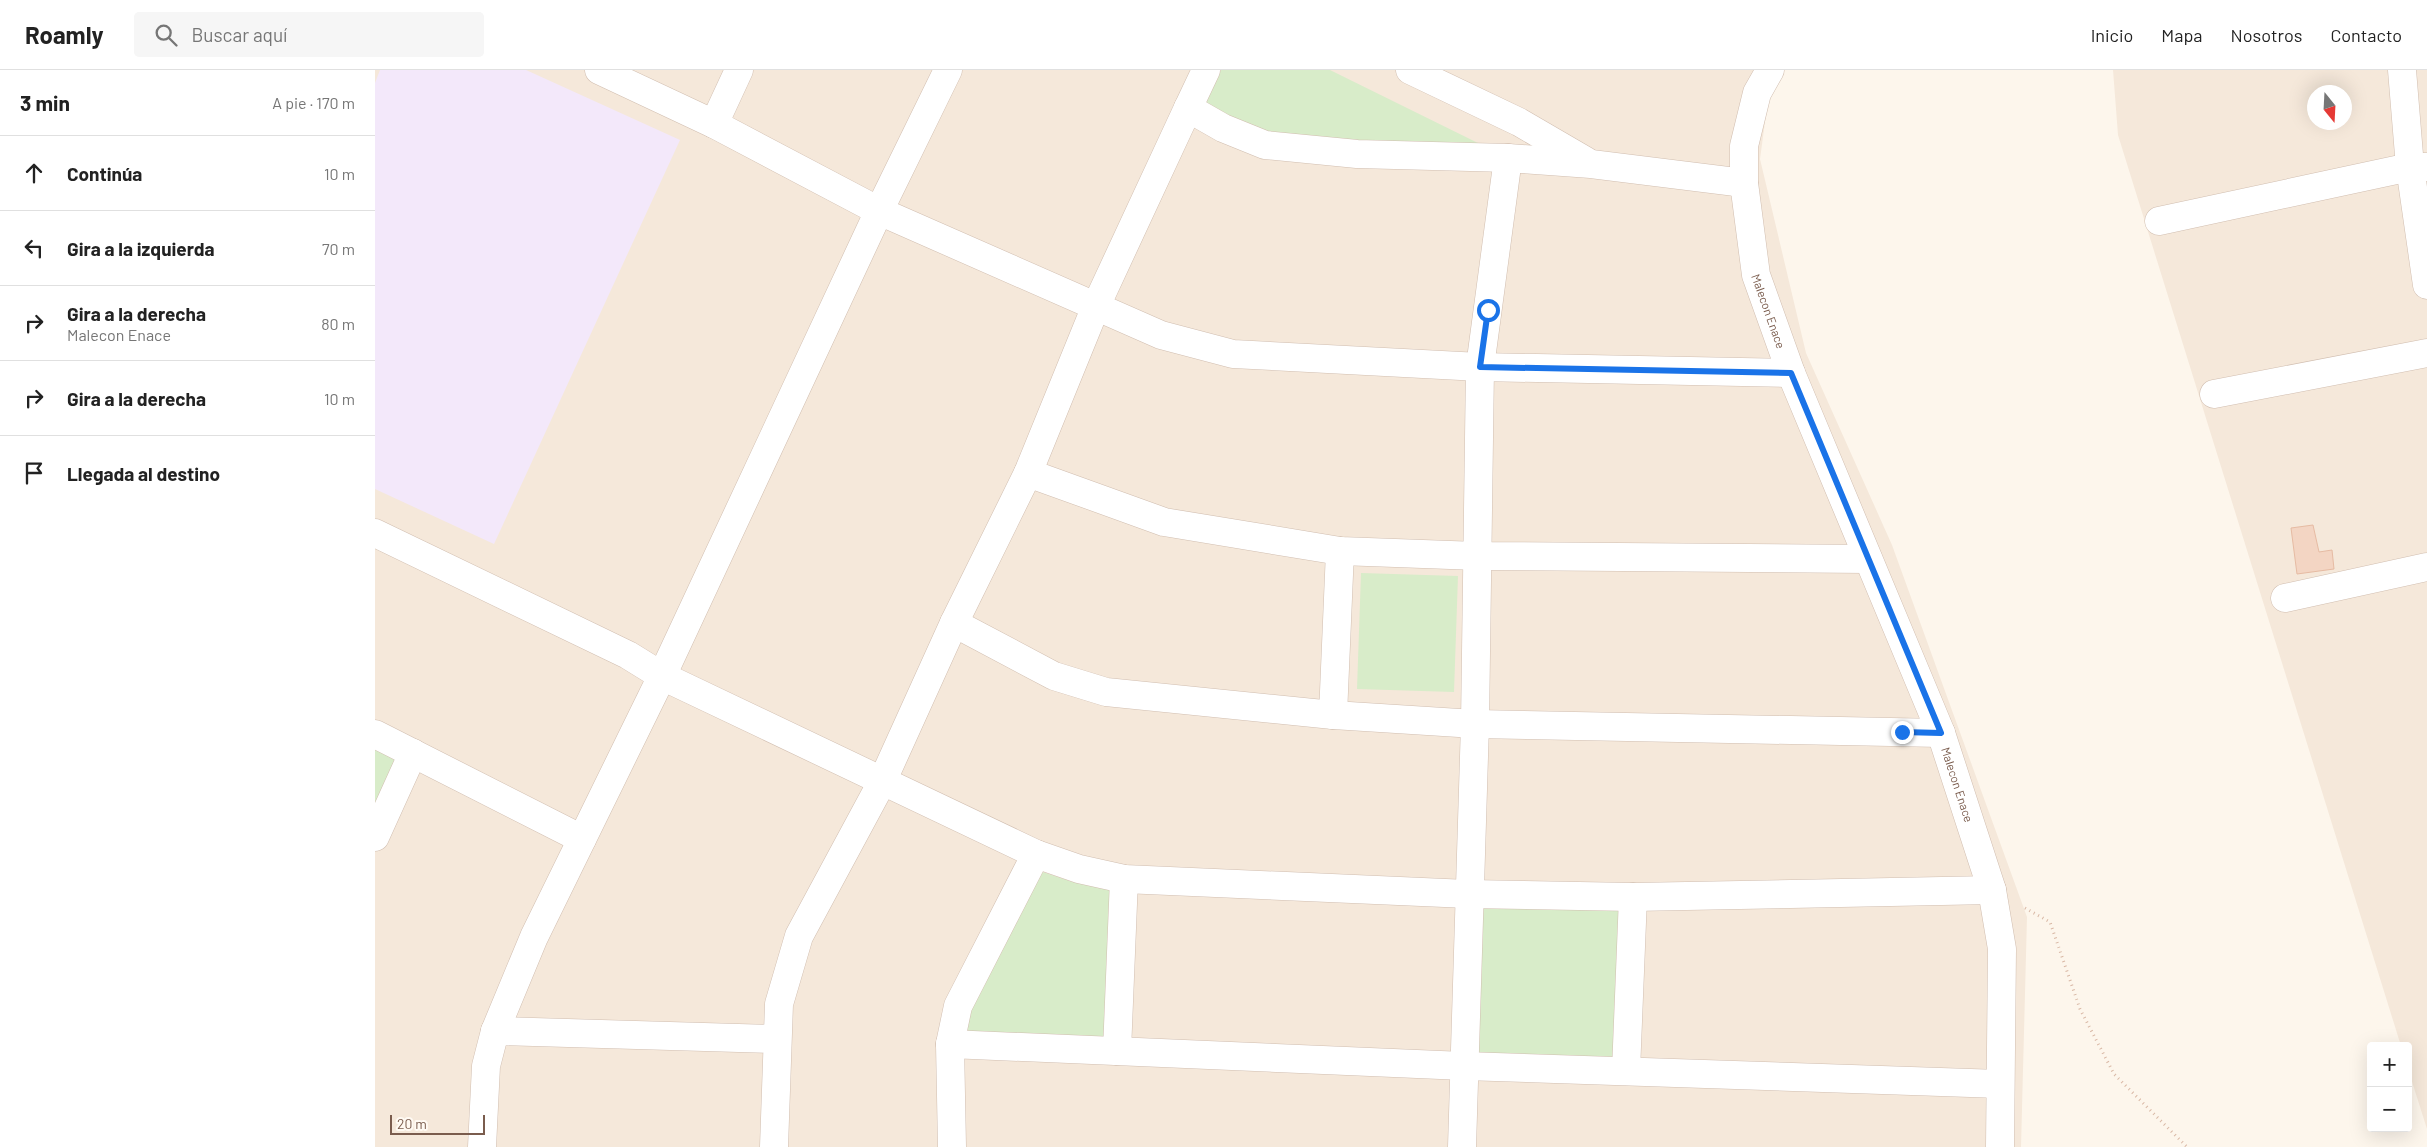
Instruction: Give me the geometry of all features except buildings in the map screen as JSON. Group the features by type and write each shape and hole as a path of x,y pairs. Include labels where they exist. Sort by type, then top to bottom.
{"street":[{"path":"599,70 714,124 879,211 1161,335 1233,354 1480,367 1791,373"},
{"path":"714,124 739,70"},
{"path":"482,1147 486,1066 495,1031 534,937 662,676 879,211 948,70"},
{"path":"774,1147 779,1004 799,936 882,782 954,623 1028,473 1096,306 1207,70"},
{"path":"1410,70 1519,122 1591,164"},
{"name":"Malecon Enace","path":"1770,70 1757,93 1745,146 1744,183 1756,275 1791,373 1941,733 1992,890 2002,949 2000,1147"},
{"path":"2402,70 2419,167 2427,285"},
{"path":"1188,108 1223,128 1265,145 1357,154 1508,158 1591,164 1744,183"},
{"path":"1462,1147 1468,894 1475,724 1480,367 1508,158"},
{"path":"2159,221 2419,167"},
{"path":"2215,394 2427,353"},
{"path":"1028,473 1164,522 1340,551 1478,556 1868,559"},
{"path":"375,533 628,655 662,676 1036,854 1079,869 1124,879 1468,894 1633,897 1992,890"},
{"path":"1333,715 1340,551"},
{"path":"2285,598 2427,567"},
{"path":"954,623 1054,676 1106,692 1333,715 1475,724 1941,733"},
{"path":"375,734 582,839"},
{"path":"375,837 413,753"},
{"path":"951,1147 951,1044 958,1006 1036,854"},
{"path":"1117,1051 1124,879"},
{"path":"1626,1071 1633,897"},
{"path":"495,1031 777,1039"},
{"path":"951,1044 1464,1066 2000,1084"}],"path":[{"path":"1992,890 2049,922 2080,1009 2113,1074 2187,1147"}],"shaded area":[{"path":"375,70 1772,70 1760,159 1806,353 1892,545 2027,917 2021,1147 375,1147"},
{"path":"380,70 526,70 680,140 494,544 375,489 375,83"},
{"path":"2113,70 2427,70 2427,1129 2412,1082 2412,1042 2400,1042 2118,135"}],"green space":[{"path":"1221,70 1330,70 1480,144 1479,159 1193,125"},
{"path":"1361,573 1458,576 1454,692 1357,689"},
{"path":"375,747 399,757 375,809"},
{"path":"1040,871 1070,881 1111,890 1106,1043 962,1038 966,1018"},
{"path":"1476,902 1621,905 1615,1060 1475,1056"}],"route":[{"path":"1488,310 1480,367 1791,373 1941,733 1902,732"}]}
